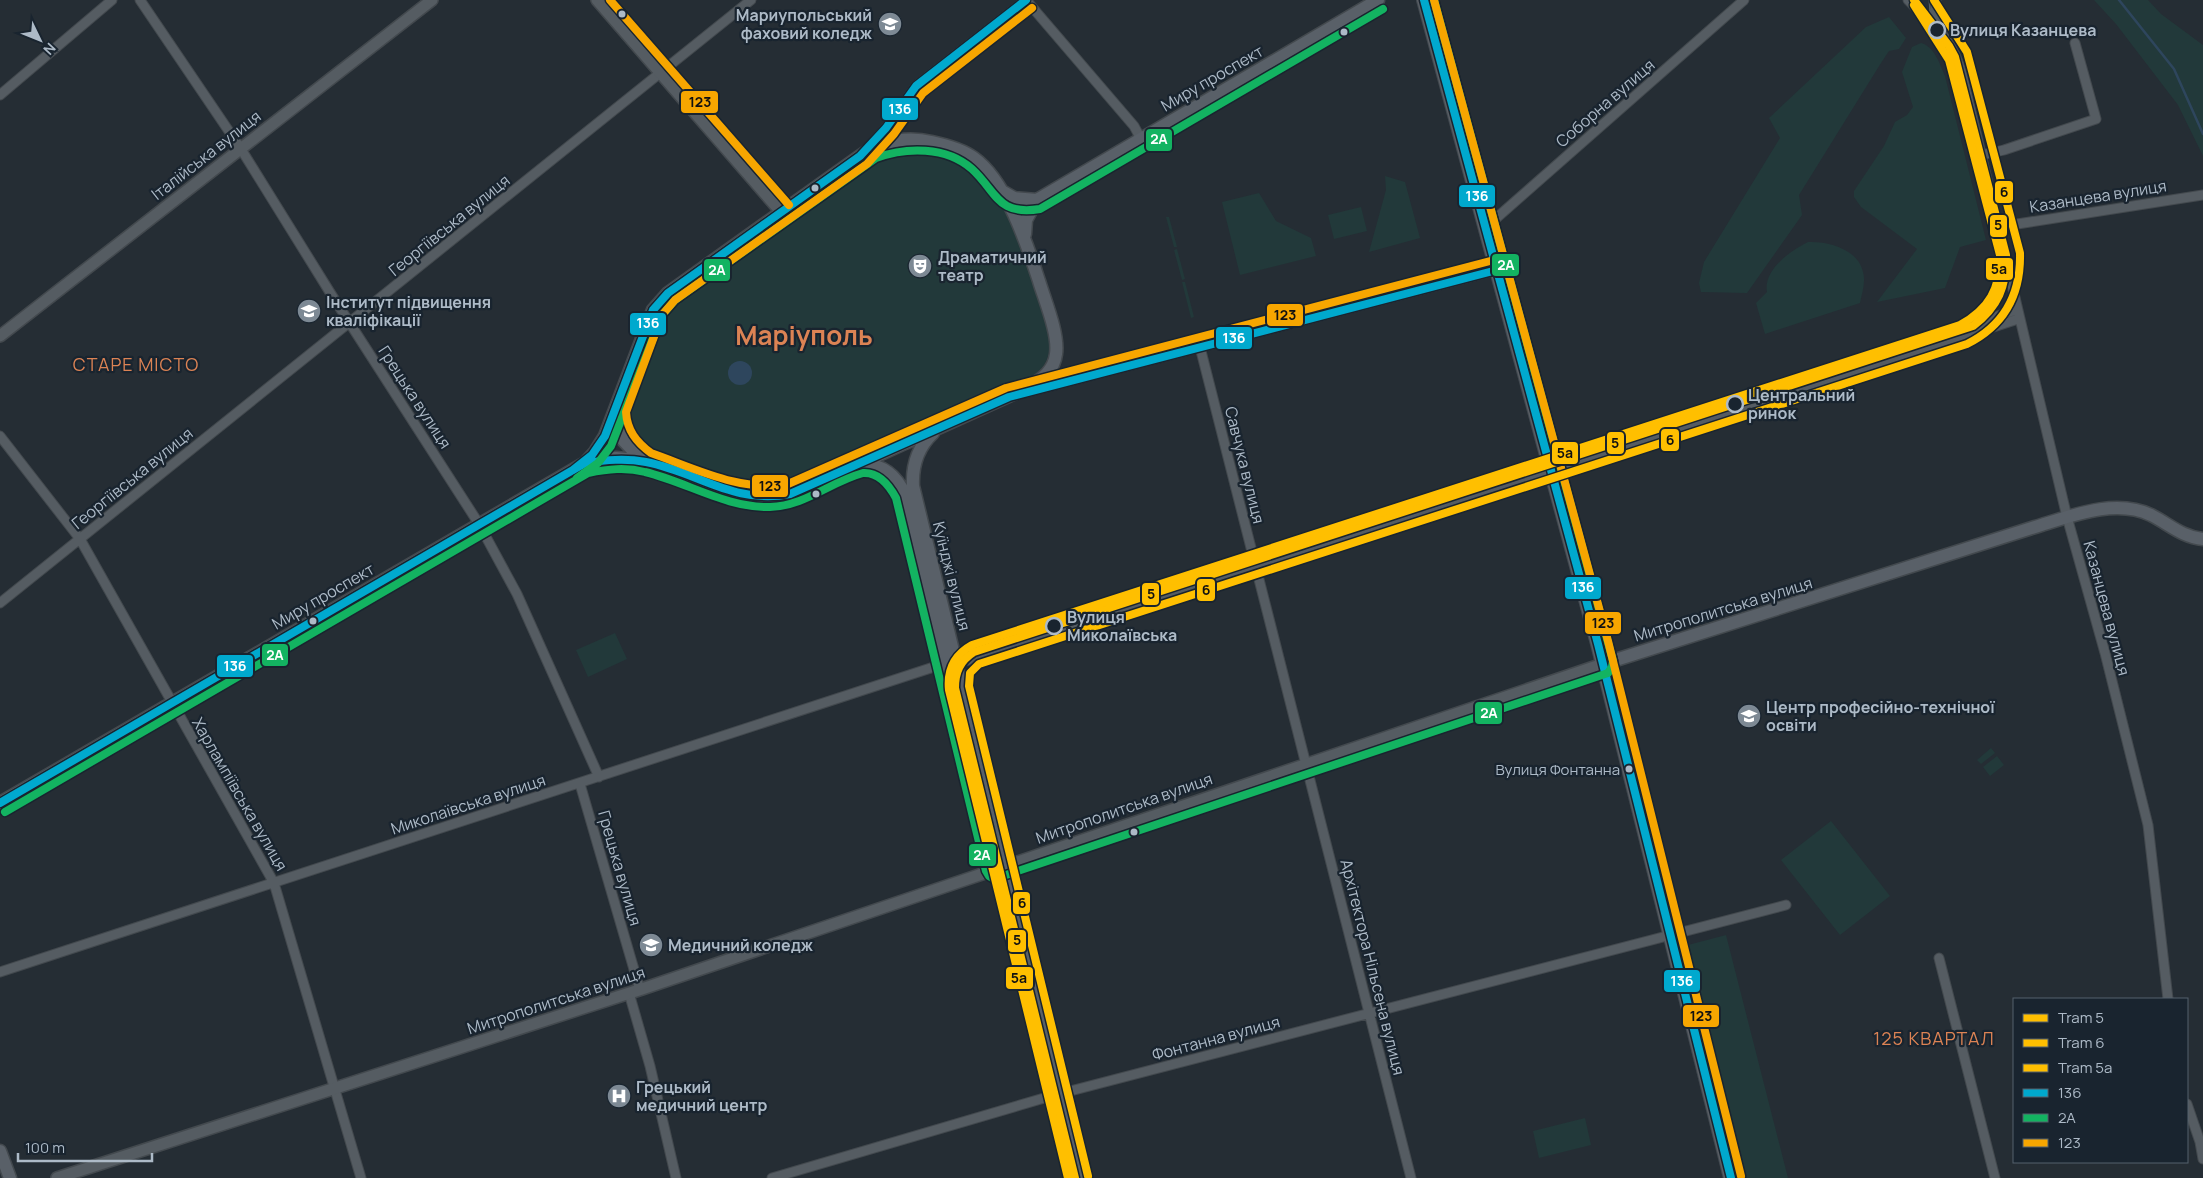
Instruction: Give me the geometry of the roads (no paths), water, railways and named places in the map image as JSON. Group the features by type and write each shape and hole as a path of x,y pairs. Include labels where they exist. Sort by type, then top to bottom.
{"highway":[{"path":"1424,0 1603,664 1732,1178"}],"main road":[{"name":"Миру проспект","path":"1025,236 1026,220 1037,200 1378,0"},
{"name":"Миру проспект","path":"0,803 585,463 601,444 616,410 653,310 668,293 860,156 871,149 893,141 916,139 938,143 958,150 976,159 988,172 1025,236 1050,319 1056,353 1047,374 1031,386 797,492 784,496 743,496 647,462 616,458 585,463"},
{"path":"1000,190 1014,198 1037,200"},
{"name":"Миру проспект","path":"616,410 616,423 623,440 632,451 647,462"},
{"name":"Куїнджі вулиця","path":"942,427 928,438 919,451 914,466 913,479 952,661 1001,867 1056,1095 1081,1178"},
{"name":"Куїнджі вулиця","path":"862,463 874,465 890,473 899,483 905,495 952,661"},
{"name":"Митрополитська вулиця","path":"1603,664 2067,517 2105,509 2134,510 2150,514 2185,535 2203,539"},
{"name":"Куїнджі вулиця","path":"1056,1095 1071,1178"},
{"path":"0,1151 10,1178"}],"street":[{"path":"0,95 112,0"},
{"name":"Грецька вулиця","path":"140,0 241,148 479,524 517,594 599,777"},
{"name":"Італійська вулиця","path":"0,336 432,0"},
{"path":"596,0 781,212"},
{"name":"Георгіївська вулиця","path":"0,603 751,0"},
{"path":"860,156 886,128 913,89 1026,0 1134,126 1141,139"},
{"name":"Соборна вулиця","path":"1485,228 1744,0"},
{"name":"Казанцева вулиця","path":"1908,0 1930,17 1949,40 1958,59 2067,517 2105,653 2148,825 2168,998"},
{"path":"1930,17 1936,0"},
{"path":"1981,156 2096,119 2076,43"},
{"name":"Казанцева вулиця","path":"1998,227 2203,194"},
{"path":"1009,397 1497,270"},
{"name":"Миколаївська вулиця","path":"0,972 2018,315"},
{"name":"Савчука вулиця","path":"1200,347 1305,764"},
{"name":"Харлампіївська вулиця","path":"0,436 80,539 274,883 333,1089 361,1178"},
{"name":"Митрополитська вулиця","path":"57,1178 634,992 1603,664"},
{"name":"Архітектора Нільсена вулиця","path":"1305,764 1411,1178"},
{"name":"Грецька вулиця","path":"580,784 634,992 676,1178"},
{"name":"Фонтанна вулиця","path":"772,1178 1056,1095 1786,905"},
{"path":"1939,958 1995,1178"},
{"path":"2188,1107 2201,1141 2203,1159"}],"water":[{"path":"740,361 748,365 752,373 748,381 740,385 732,381 728,373 732,365"}],"waterway":[{"path":"2119,0 2174,69 2203,134"}],"tram line":[{"name":"5","path":"1075,1178 955,688 957,672 962,663 974,652 1973,326 1989,311 1999,295 2005,276 2006,255 1955,57 1949,46 1914,0"},
{"path":"1929,0 1930,13"},
{"name":"6","path":"1088,1176 969,686 970,673 979,664 1967,344 1980,336 2001,318 2014,295 2020,268 2020,253 1967,52 1934,0"},
{"name":"5а","path":"1068,1178 949,690 949,676 956,659 972,645 1960,325 1970,319 1986,305 1991,296 1998,278 2000,255 1949,60 1914,5"}],"place":[{"name":"Мариупольський фаховий коледж","path":"890,24"},
{"name":"Вулиця Казанцева","path":"1937,30"},
{"name":"Драматичний театр","path":"920,266"},
{"name":"Інститут підвищення кваліфікації","path":"309,311"},
{"name":"Центральний ринок","path":"1735,404"},
{"name":"Вулиця Миколаївська","path":"1054,626"},
{"name":"Центр професійно-технічної освіти","path":"1749,716"},
{"name":"Вулиця Фонтанна","path":"1629,769"},
{"name":"Медичний коледж","path":"651,945"},
{"name":"Грецький медичний центр","path":"619,1096"}],"district":[{"name":"Маріуполь","path":"804,336"},
{"name":"СТАРЕ МІСТО","path":"136,365"},
{"name":"125 КВАРТАЛ","path":"1934,1039"}]}
